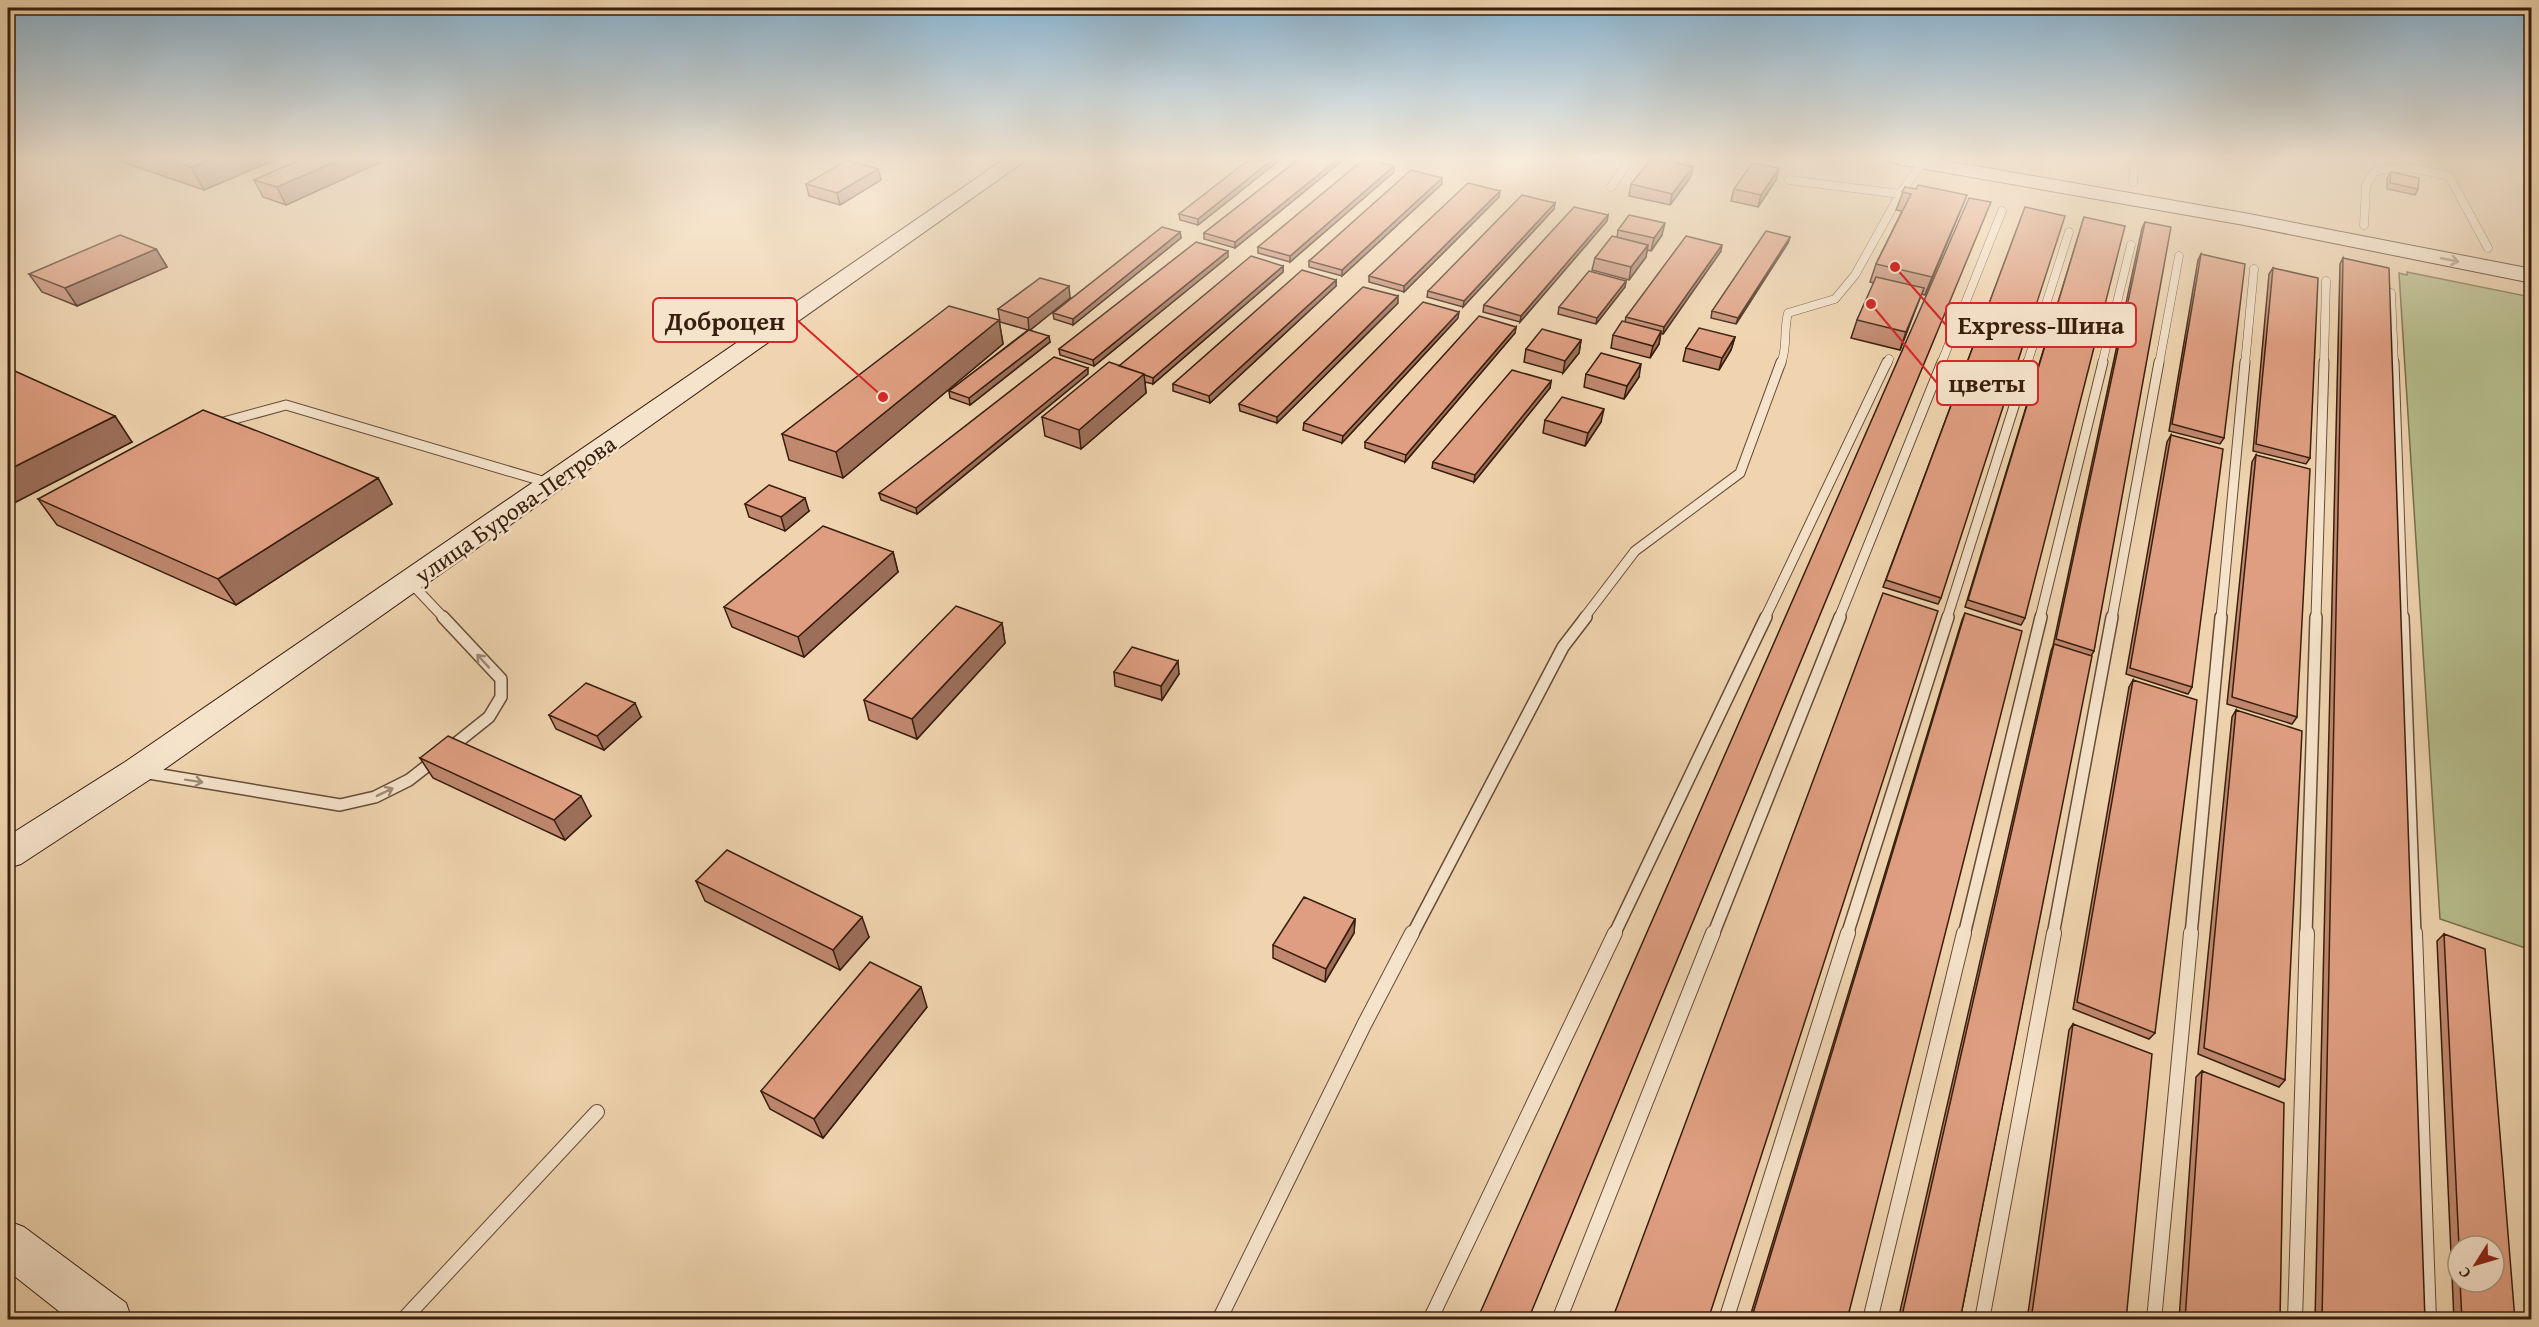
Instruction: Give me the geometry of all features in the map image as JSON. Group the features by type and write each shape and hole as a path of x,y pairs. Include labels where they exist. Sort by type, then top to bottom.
{"main road":[{"name":"улица Бурова-Петрова","path":"8,854 136,771 930,220"},
{"path":"2249,220 2532,276"},
{"path":"2337,220 2532,256"},
{"path":"8,1243 109,1320"}],"lane":[{"path":"1219,1320 1364,1025 1563,646 1635,551 1740,473 1786,349 1784,329 1788,313 1835,299 1860,266 1886,220"},
{"path":"1559,1320 1998,220"},
{"path":"2364,220 2364,225"},
{"path":"2473,220 2488,248"},
{"path":"1726,1320 2069,232"},
{"path":"1870,1320 2131,245"},
{"path":"1982,1320 2180,256"},
{"path":"2154,1320 2254,269"},
{"path":"2295,1320 2326,281"},
{"path":"2391,293 2429,1320"},
{"path":"1430,1320 1889,359"},
{"path":"206,427 286,405 552,484"},
{"path":"136,771 340,805 375,797 409,780 489,717 501,697 501,679 410,582"},
{"path":"403,1320 597,1112"}],"green space":[{"path":"2407,272 2531,297 2531,950 2440,919 2399,273 2407,275"}],"building":[{"path":"1221,220 1262,220 1235,242 1204,233"},
{"path":"1291,220 1332,220 1290,256 1258,247"},
{"path":"1355,220 1396,220 1342,270 1309,261"},
{"path":"1429,220 1471,220 1404,286 1369,276"},
{"path":"1498,220 1539,220 1464,301 1428,291"},
{"path":"1562,220 1604,220 1521,316 1484,305"},
{"path":"1625,220 1651,220 1665,223 1654,238 1618,230"},
{"path":"1898,220 1956,220 1932,277 1876,264"},
{"path":"1959,220 1984,220 1528,1320 1477,1320"},
{"path":"2020,220 2064,220 1941,598 1886,580"},
{"path":"2083,220 2097,220 2125,226 2025,618 1968,600"},
{"path":"2145,222 2171,227 2094,651 2056,639"},
{"path":"1162,227 1180,232 1073,319 1053,313"},
{"path":"1766,231 1790,237 1738,318 1712,311"},
{"path":"120,235 156,249 65,288 29,274"},
{"path":"1612,236 1648,245 1631,267 1595,258"},
{"path":"1686,236 1722,245 1664,327 1626,317"},
{"path":"1196,242 1228,251 1093,360 1059,349"},
{"path":"2201,254 2245,264 2224,438 2172,424"},
{"path":"1251,256 1283,266 1153,378 1119,366"},
{"path":"2343,258 2389,268 2425,1320 2322,1320"},
{"path":"2273,268 2318,278 2310,458 2256,444"},
{"path":"1302,270 1336,280 1209,396 1173,384"},
{"path":"1589,271 1626,281 1597,318 1559,307"},
{"path":"1876,277 1924,288 1906,332 1857,320"},
{"path":"1040,278 1069,286 1028,318 998,309"},
{"path":"1363,287 1398,296 1277,417 1239,404"},
{"path":"1423,302 1459,312 1343,436 1304,423"},
{"path":"949,306 999,320 836,452 782,434"},
{"path":"1479,316 1516,327 1406,455 1365,442"},
{"path":"1622,321 1661,331 1653,346 1613,335"},
{"path":"1699,328 1735,337 1722,358 1686,348"},
{"path":"1542,329 1581,340 1565,361 1526,349"},
{"path":"1029,330 1049,336 969,398 949,391"},
{"path":"1601,353 1641,364 1627,386 1586,374"},
{"path":"1054,357 1088,368 916,508 879,493"},
{"path":"1109,362 1144,374 1079,430 1042,417"},
{"path":"8,368 115,416 8,470"},
{"path":"1512,370 1551,381 1475,475 1433,462"},
{"path":"1562,397 1604,409 1588,433 1545,420"},
{"path":"203,410 378,478 218,579 38,499"},
{"path":"2171,435 2223,449 2192,687 2130,668"},
{"path":"2256,455 2310,469 2297,717 2232,697"},
{"path":"769,485 805,498 781,517 745,504"},
{"path":"823,526 893,552 798,637 724,607"},
{"path":"1883,593 1938,611 1708,1320 1612,1320"},
{"path":"956,606 1002,623 912,719 864,700"},
{"path":"1965,613 2022,631 1847,1320 1751,1320"},
{"path":"2054,644 2092,656 1960,1320 1901,1320"},
{"path":"1132,647 1178,661 1161,686 1114,672"},
{"path":"2133,680 2197,700 2155,1033 2077,1002"},
{"path":"586,683 635,703 597,736 549,715"},
{"path":"2236,710 2302,731 2285,1080 2204,1048"},
{"path":"448,736 581,796 554,820 420,758"},
{"path":"727,850 862,917 833,950 696,881"},
{"path":"1304,897 1355,919 1326,969 1273,945"},
{"path":"2444,934 2485,949 2515,1320 2462,1320 2461,1294 2506,1294 2506,1234 2458,1234"},
{"path":"870,962 921,987 814,1119 761,1091"},
{"path":"2073,1024 2152,1054 2126,1320 2031,1320"},
{"path":"2202,1071 2284,1103 2280,1320 2185,1320"}],"place":[{"name":"Express-Шина","path":"1895,267"},
{"name":"цветы","path":"1871,304"},
{"name":"Доброцен","path":"883,397"}]}
